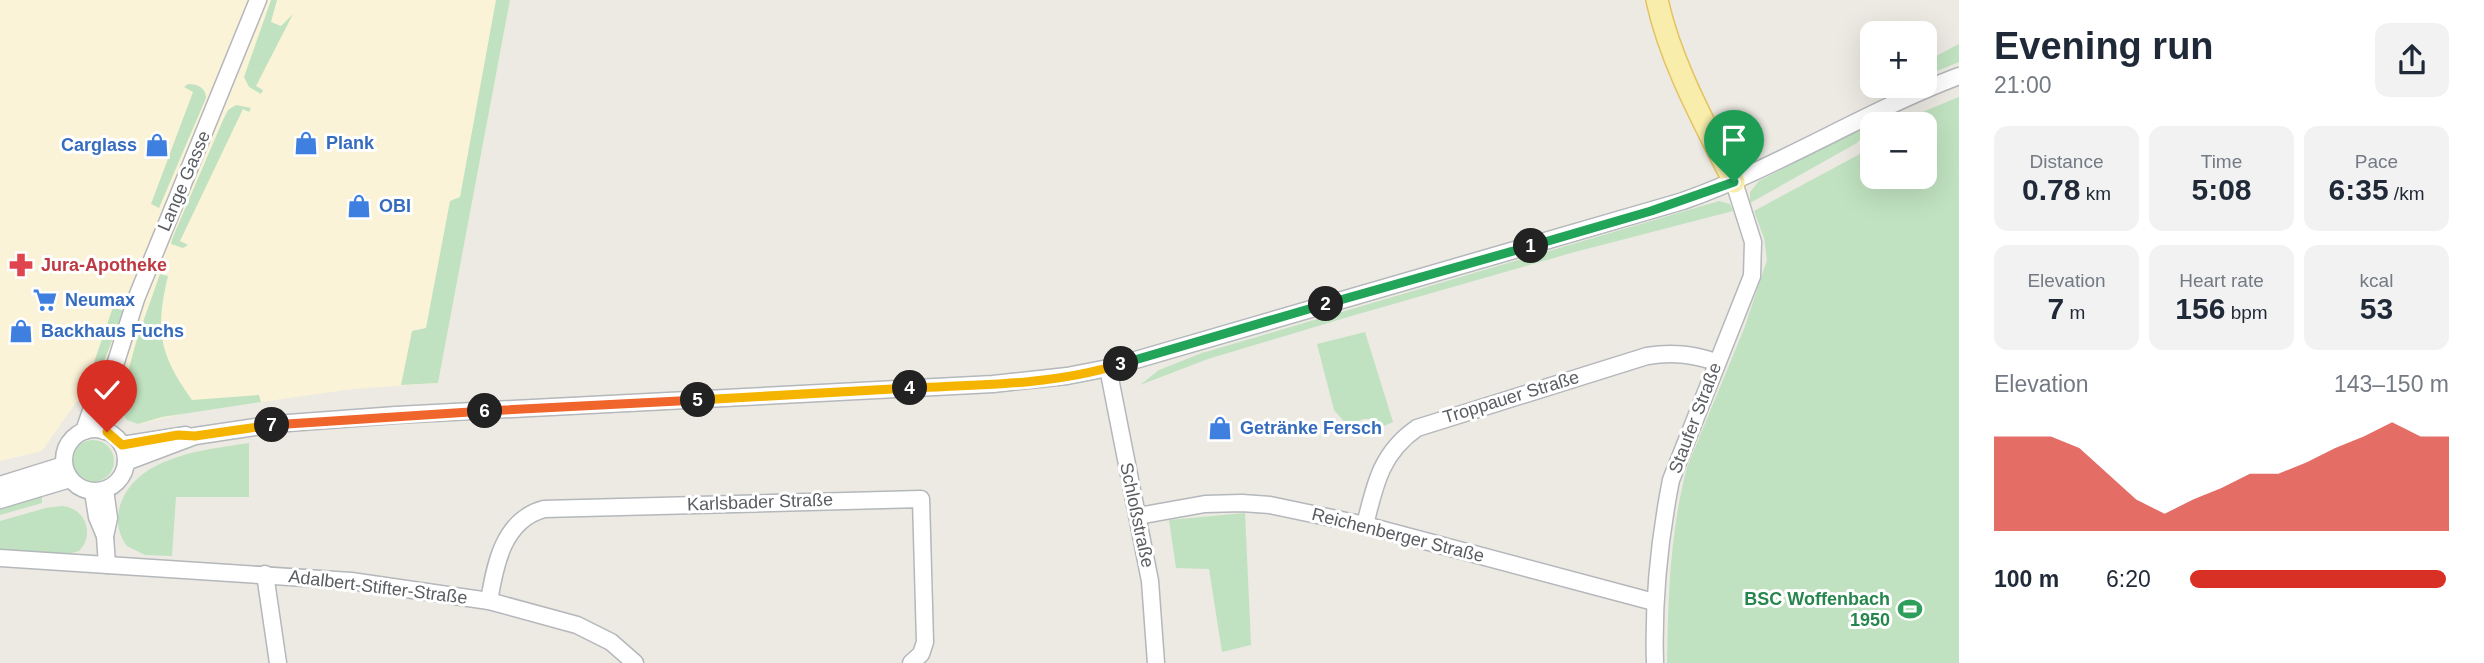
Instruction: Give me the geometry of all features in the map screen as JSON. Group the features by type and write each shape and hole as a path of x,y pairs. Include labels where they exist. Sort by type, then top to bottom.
{"main road":[{"path":"1657,0 1664,29 1684,77 1734,182"}],"street":[{"name":"Lange Gasse","path":"104,431 115,365 136,299 258,0"},
{"path":"126,462 195,436 264,425 396,415 993,384 1067,376 1108,368 1651,211 1734,182 1872,113 1959,76"},
{"name":"Staufer Straße","path":"1655,663 1654,602 1671,480 1716,362 1745,297 1754,267 1751,232 1734,182"},
{"name":"Troppauer Straße","path":"1365,525 1376,483 1388,456 1400,440 1417,428 1647,356 1683,354 1716,362"},
{"name":"Lange Gasse","path":"84,431 98,392 115,365"},
{"name":"Schloßstraße","path":"1108,368 1150,581 1156,663"},
{"path":"84,431 104,431 122,445 126,462 121,478 99,491 80,488 67,472 64,453 69,443 84,431"},
{"path":"122,445 178,435 195,436"},
{"path":"0,485 67,472"},
{"path":"0,500 67,472"},
{"path":"99,491 97,517 105,536 107,565"},
{"name":"Karlsbader Straße","path":"489,601 496,563 508,536 519,521 544,509 921,499 925,642 921,654 911,663"},
{"name":"Reichenberger Straße","path":"1138,516 1205,504 1242,503 1308,512 1654,602"},
{"name":"Adalbert-Stifter-Straße","path":"0,558 376,583 489,601 577,625 611,642 635,663"},
{"path":"265,574 278,663"}],"shaded area":[{"path":"0,0 510,0 438,383 353,389 190,412 138,424 127,420 119,405 114,403 77,401 42,451 0,461"}],"green space":[{"path":"271,0 277,0 271,22 281,26 293,14 256,86 263,90 261,94 249,87 244,77"},
{"path":"496,0 510,0 438,383 401,385 412,331 426,328 450,201 460,197"},
{"path":"1959,44 1959,62 1937,71 1937,56"},
{"path":"188,84 201,87 206,98 159,208 151,204 193,92 184,87"},
{"path":"1959,97 1959,663 1667,663 1669,589 1681,491 1687,467 1744,329 1767,260 1764,238 1754,211 1860,153 1860,189 1937,189 1937,112 1922,112"},
{"path":"236,105 251,108 249,112 243,109 180,241 188,245 183,248 171,244 223,120 228,110"},
{"path":"1860,130 1860,140 1857,143 1750,203 1750,192 1759,181"},
{"path":"1719,201 1730,204 1733,211 1571,253 1348,317 1208,359 1140,385 1159,370 1202,353"},
{"path":"160,274 168,276 161,327 166,355 192,400 259,395 261,402 162,417 138,424 127,420 120,410 121,397 137,339"},
{"path":"113,307 124,311 96,381 90,374"},
{"path":"1365,332 1393,422 1384,426 1366,419 1349,427 1334,410 1317,344"},
{"path":"93,440 108,446 114,461 108,476 93,482 78,476 72,461 78,446"},
{"path":"249,443 249,497 176,497 172,556 145,555 127,546 120,533 118,515 126,492 138,478 172,459"},
{"path":"42,493 42,503 0,515 0,505"},
{"path":"62,506 77,512 86,523 86,538 79,551 72,553 72,556 0,551 0,521"},
{"path":"1245,513 1251,645 1222,652 1209,569 1176,568 1169,520"}],"place":[{"name":"Plank","path":"306,143"},
{"name":"Carglass","path":"157,145"},
{"name":"OBI","path":"359,206"},
{"name":"Jura-Apotheke","path":"21,265"},
{"name":"Neumax","path":"45,300"},
{"name":"Backhaus Fuchs","path":"21,331"},
{"name":"Getränke Fersch","path":"1220,428"},
{"name":"BSC Woffenbach 1950","path":"1910,609"}],"route":[{"path":"107,432 122,445 178,435 195,436 252,427 396,415 993,384 1067,376 1108,368 1651,211 1734,182"}]}
